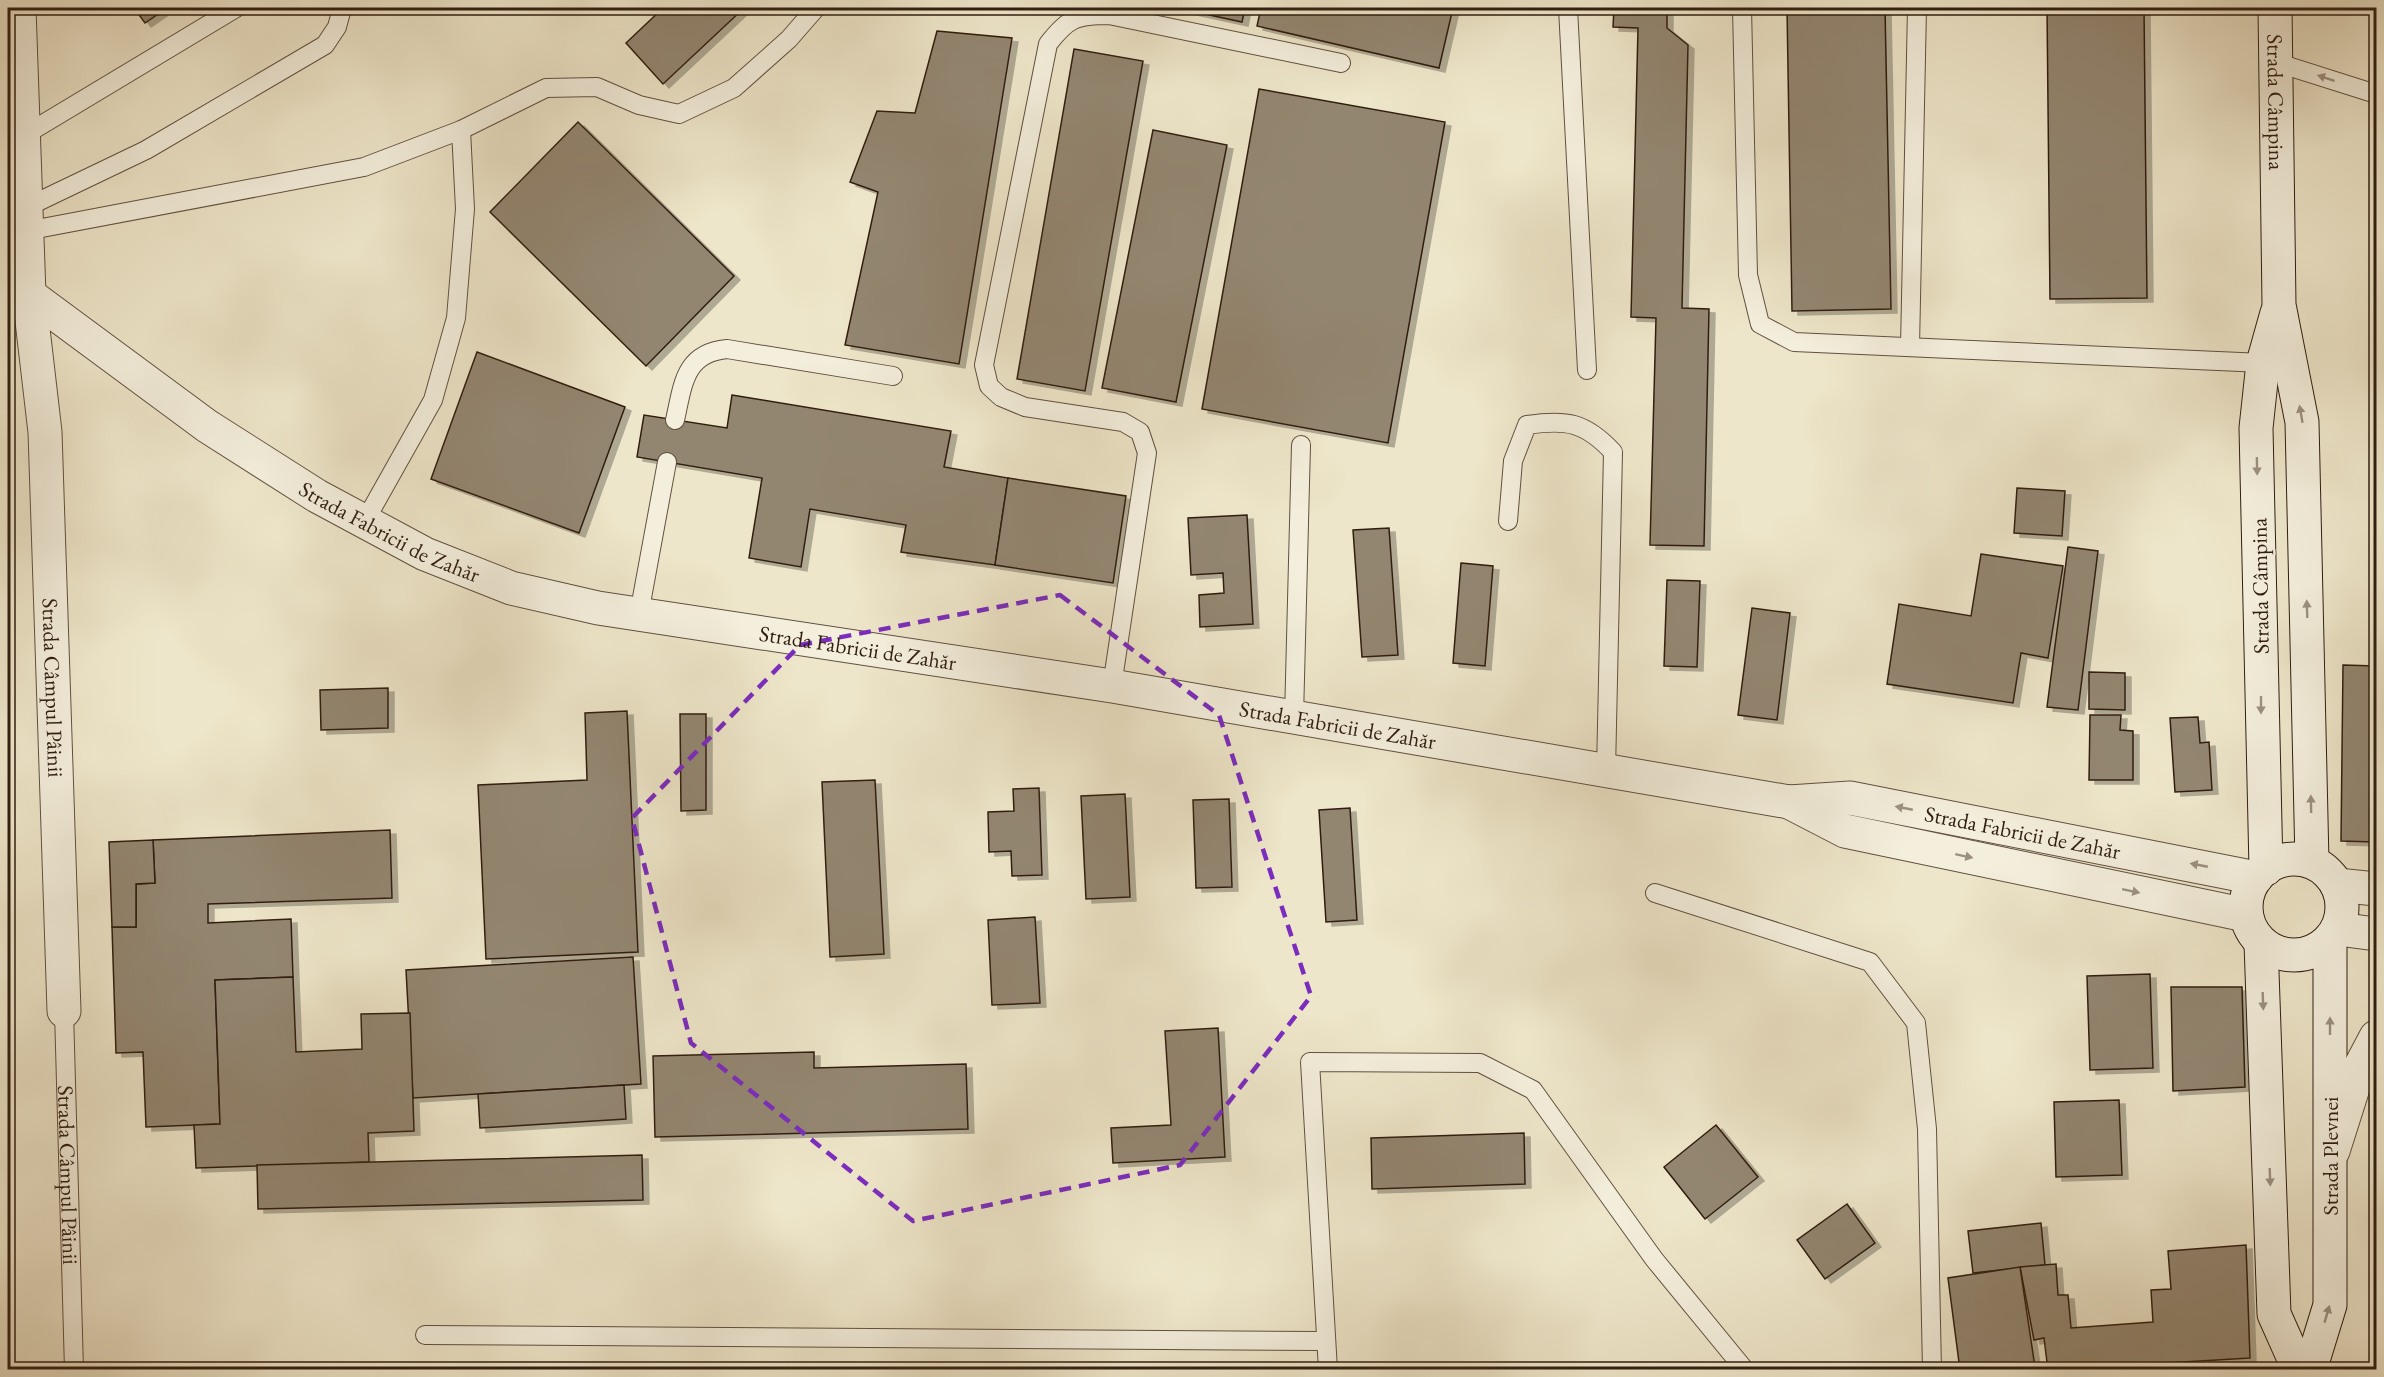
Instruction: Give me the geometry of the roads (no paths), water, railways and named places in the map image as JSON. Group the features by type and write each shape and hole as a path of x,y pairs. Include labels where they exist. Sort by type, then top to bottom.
{"street":[{"name":"Strada Câmpul Pâinii","path":"19,8 26,220 18,287 45,432 64,1011"},
{"name":"Strada Câmpina","path":"2275,8 2279,305 2302,422 2312,862"},
{"name":"Strada Fabricii de Zahăr","path":"18,287 207,426 317,496 425,554 511,588 598,608 1112,686 1789,802 1851,798 2261,873"},
{"name":"Strada Câmpina","path":"2261,873 2256,428 2263,363 2279,305"},
{"name":"Strada Fabricii de Zahăr","path":"1789,802 1845,831 2253,929"},
{"path":"2253,929 2273,951 2288,956 2303,955 2318,950 2334,934 2343,907 2337,885 2331,876 2312,862 2288,860 2261,873 2249,889 2274,1314 2299,1370"},
{"path":"2337,885 2376,889"},
{"path":"2334,934 2376,934"},
{"name":"Strada Plevnei","path":"2310,1370 2330,1305 2334,934"},
{"path":"2330,1161 2359,1069 2376,1037"}],"lane":[{"path":"23,136 236,8"},
{"path":"26,220 324,45 337,27 341,12 339,8"},
{"path":"26,220 364,167 461,130 546,88 597,87 639,105 679,114 734,88 789,39 816,8"},
{"path":"1568,8 1587,370"},
{"path":"1742,8 1748,275 1760,324 1794,342 2263,363"},
{"path":"1910,347 1917,8"},
{"path":"1112,686 1147,453 1140,432 1123,422 1025,408 1001,397 989,386 984,365 1048,44 1064,23 1084,15 1109,15 1341,63"},
{"path":"2275,62 2376,94"},
{"path":"364,522 433,400 456,318 465,209 461,130"},
{"path":"675,420 685,374 693,363 710,351 727,350 893,376"},
{"path":"1508,522 1513,461 1527,425 1559,420 1596,433 1613,452 1606,771"},
{"path":"1293,717 1301,445"},
{"path":"639,614 667,462"},
{"path":"1655,893 1870,962 1916,1023 1927,1129 1932,1370"},
{"name":"Strada Câmpul Pâinii","path":"64,1011 74,1370"},
{"path":"1328,1370 1324,1341 1310,1062 1480,1063 1533,1090 1654,1259 1745,1370"},
{"path":"425,1335 1324,1341"}]}
